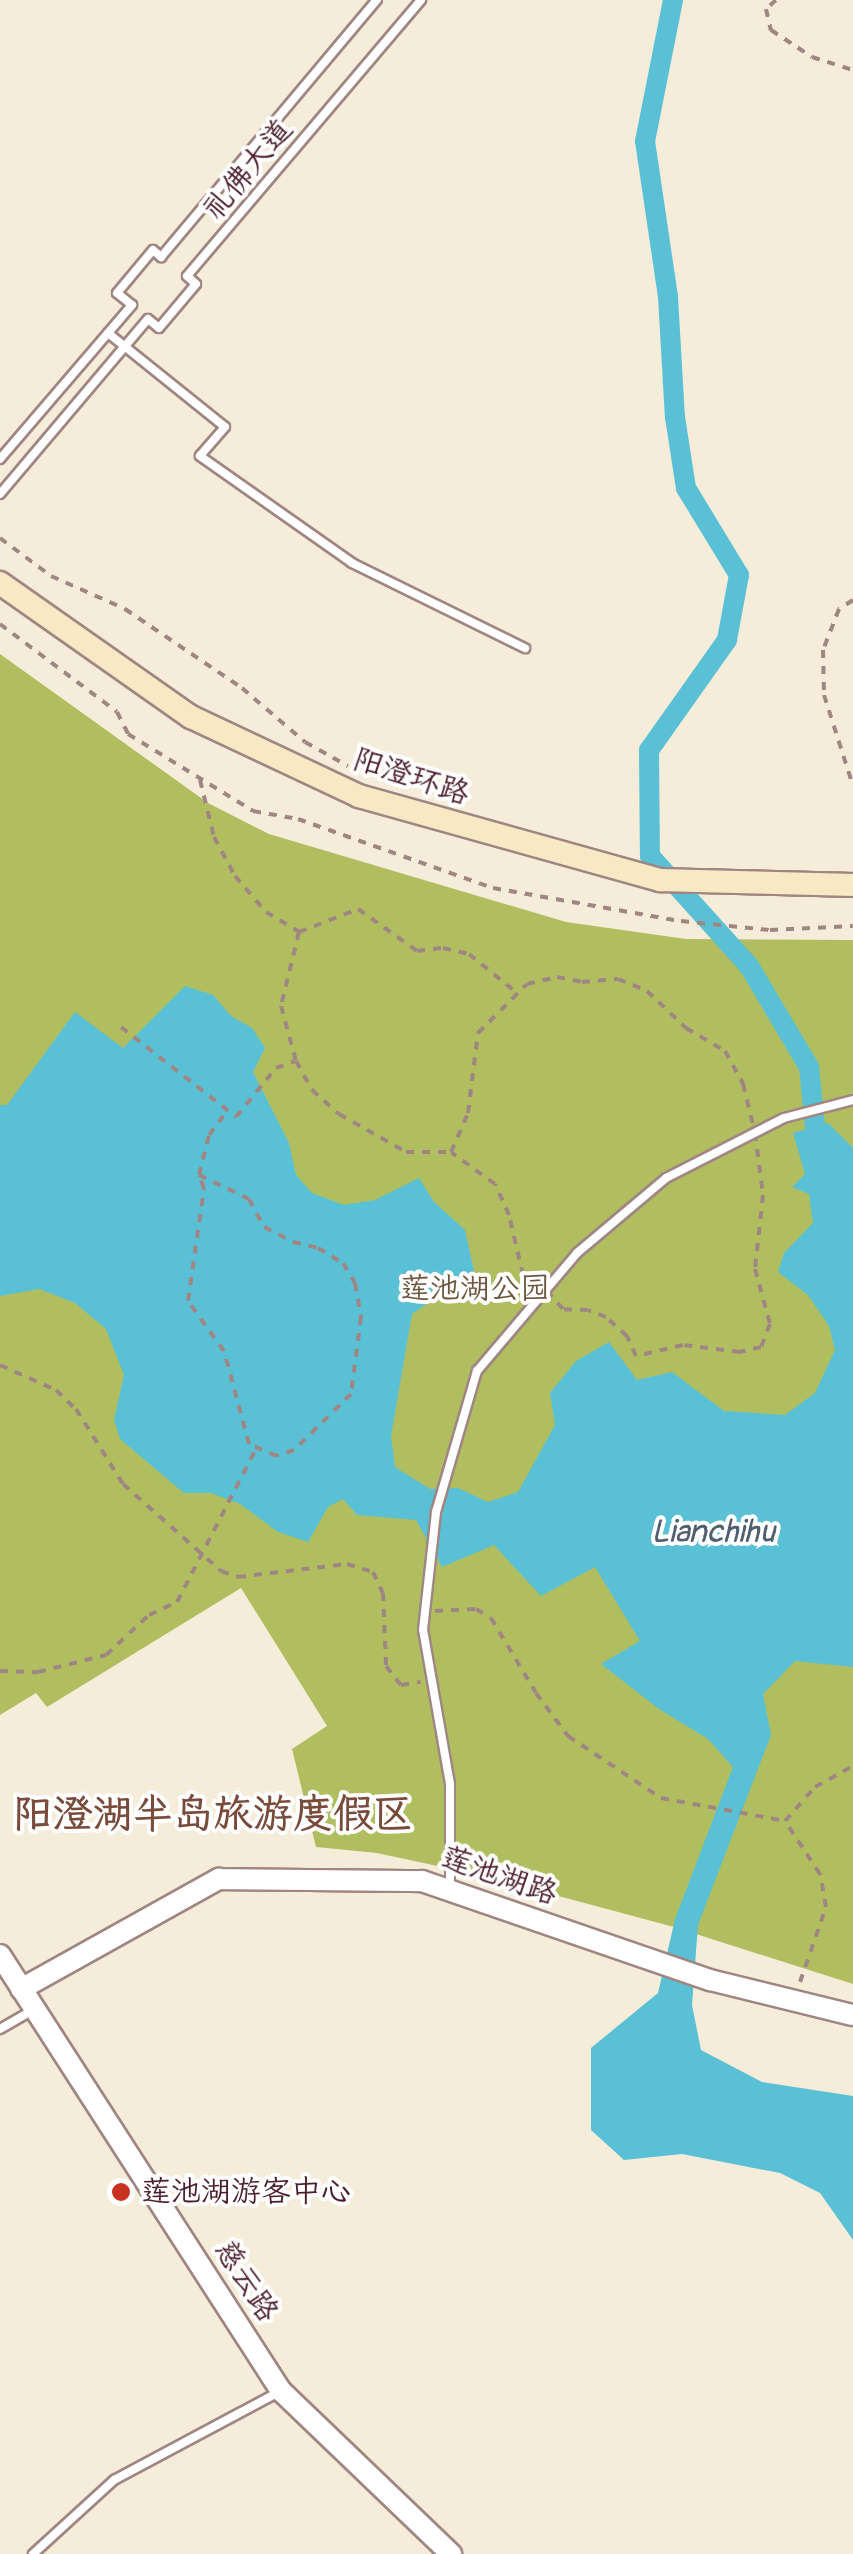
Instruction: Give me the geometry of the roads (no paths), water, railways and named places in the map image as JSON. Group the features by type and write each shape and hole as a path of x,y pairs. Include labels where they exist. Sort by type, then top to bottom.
{"main road":[{"name":"阳澄环路","path":"0,583 191,717 358,796 660,880 853,885"}],"street":[{"name":"莲池湖路","path":"8,1973 219,1879 422,1881 710,1980 853,2014"},
{"name":"慈云路","path":"8,1973 281,2390 450,2554"}],"lane":[{"name":"礼佛大道","path":"108,334 132,305 117,292 153,250 161,257 377,0"},
{"name":"礼佛大道","path":"124,346 148,319 159,328 196,284 188,276 421,0"},
{"path":"0,460 108,334 225,427 200,456 352,563 525,648"},
{"path":"0,494 124,346"},
{"path":"450,1890 450,1784 424,1630 436,1512 477,1370 577,1253 666,1178 784,1118 852,1100"},
{"path":"0,2030 34,2009"},
{"path":"33,2554 114,2480 281,2390"}],"water":[{"name":"Lianchihu","path":"185,986 213,995 231,1016 252,1028 265,1048 253,1072 289,1143 296,1175 312,1193 344,1205 375,1200 419,1178 434,1202 465,1230 474,1271 412,1314 391,1436 395,1467 430,1489 458,1488 488,1502 518,1492 555,1425 550,1393 576,1361 609,1342 637,1380 672,1372 724,1411 785,1415 815,1393 835,1350 829,1326 808,1295 778,1272 784,1253 813,1223 809,1194 792,1187 805,1174 793,1133 828,1123 853,1148 853,1667 795,1661 763,1694 771,1735 698,1925 692,2005 701,2050 762,2082 853,2096 853,2240 820,2193 780,2173 682,2154 624,2160 591,2130 591,2048 658,1993 675,1919 733,1767 708,1739 659,1709 601,1664 640,1641 595,1567 541,1596 494,1545 442,1567 416,1520 357,1515 343,1499 328,1507 308,1542 278,1532 240,1504 211,1493 184,1493 120,1439 114,1420 124,1375 106,1329 75,1303 39,1289 0,1296 0,1105 7,1105 75,1012 123,1048"}],"waterway":[{"path":"673,0 645,141 668,297 675,417 686,488 739,575 727,640 649,750 650,856 749,966 809,1067 815,1127"}],"place":[{"name":"莲池湖游客中心","path":"121,2192"}],"district":[{"name":"阳澄湖半岛旅游度假区","path":"213,1815"}],"park label":[{"name":"莲池湖公园","path":"475,1289"}]}
